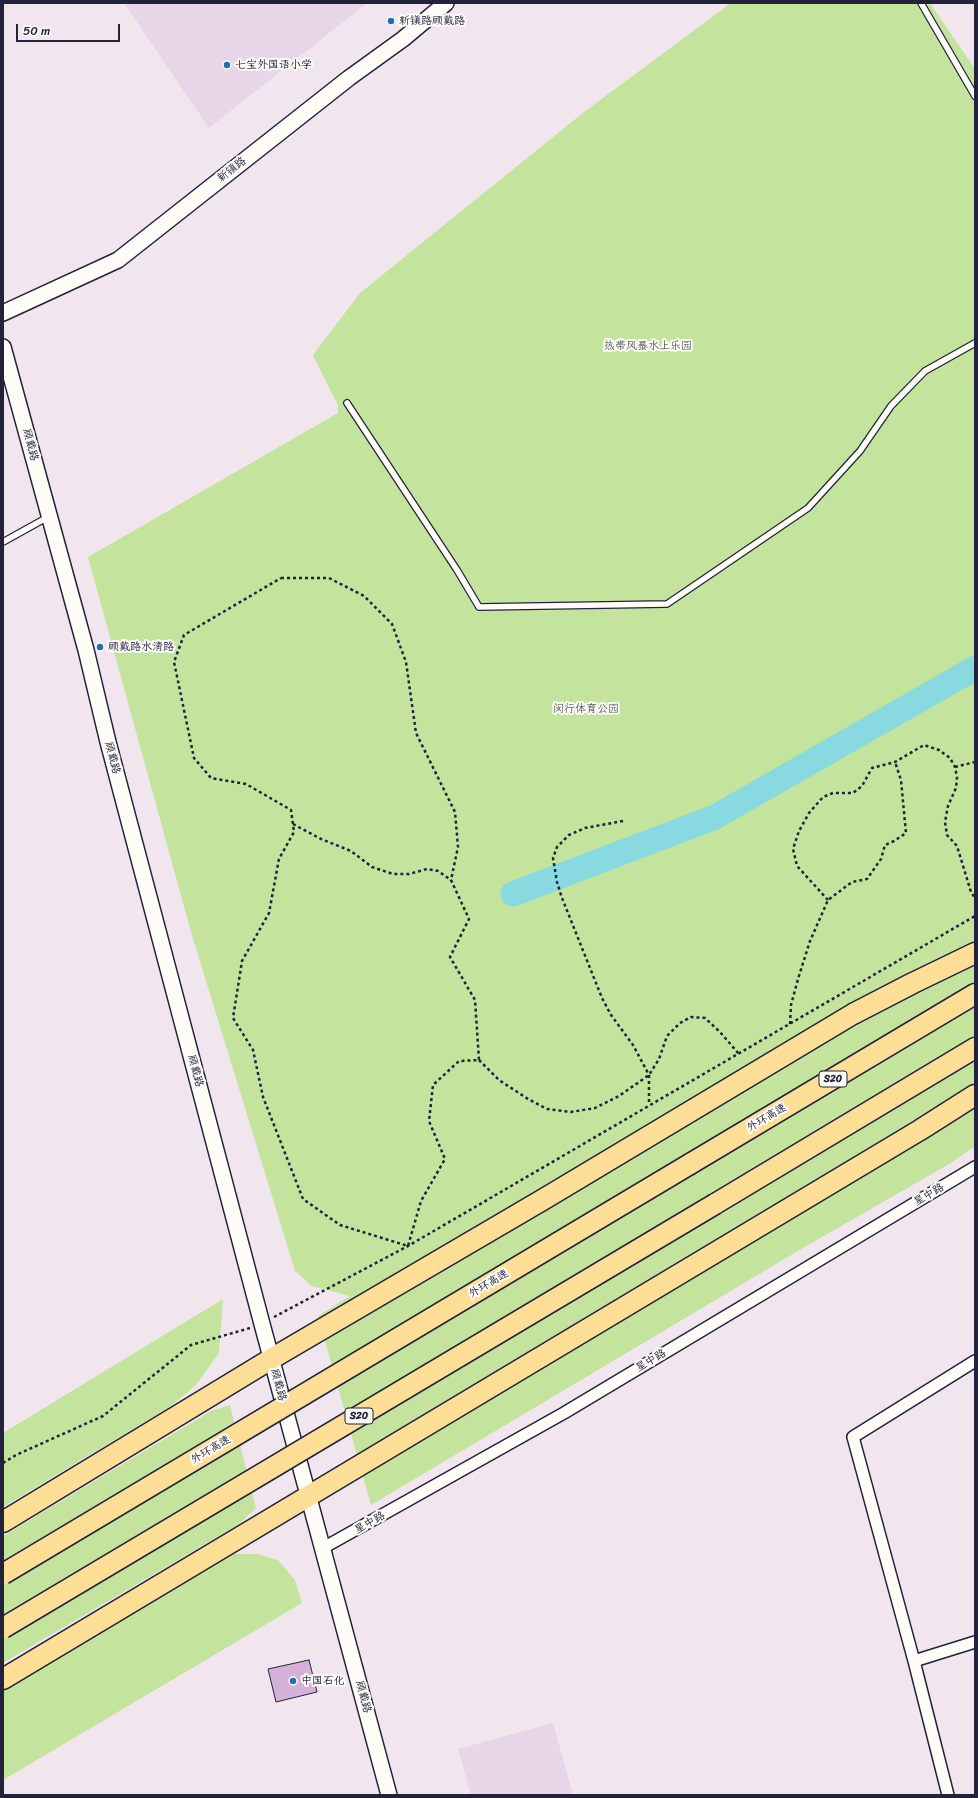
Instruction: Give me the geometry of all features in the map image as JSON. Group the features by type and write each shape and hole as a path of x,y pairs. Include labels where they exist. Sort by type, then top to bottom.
{"highway":[{"path":"3,1522 271,1359 853,1014 913,982 975,953"},
{"name":"外环高速","path":"3,1574 975,994"},
{"name":"S20","path":"3,1628 975,1048"},
{"path":"3,1679 907,1138 975,1095"}],"main road":[{"name":"新镇路","path":"3,314 118,260 349,78 403,39 446,3"},
{"name":"顾戴路","path":"3,347 49,516 271,1359 389,1795"}],"street":[{"name":"星中路","path":"323,1548 564,1413 975,1167"},
{"path":"948,1795 914,1661 853,1437 975,1361"},
{"path":"914,1661 975,1642"}],"lane":[{"path":"921,3 975,96"},
{"path":"347,403 457,570 479,607 668,604 808,508 860,451 891,406 925,371 975,343"},
{"path":"3,542 49,516"}],"path":[{"path":"408,1246 340,1225 303,1199 263,1097 253,1050 233,1018 242,961 269,913 279,860 294,832 291,810 246,784 211,778 194,758 174,662 184,635 281,578 329,578 364,596 392,624 406,662 416,733 455,812 458,847 451,880"},
{"path":"828,900 797,866 793,849 799,831 809,813 822,797 833,793 853,793 862,786 872,768 895,762 924,746 939,750 950,758 955,766 957,777 956,788 948,806 945,822 947,835 957,846 969,885 975,898"},
{"path":"790,1024 791,1005 798,979 810,940 828,900 852,882 867,879 881,859 885,845 906,833 901,780 895,762"},
{"path":"955,766 975,762"},
{"path":"623,821 585,828 568,835 557,847 553,858 557,882 562,898 602,998 611,1014 633,1045 649,1075 649,1105"},
{"path":"292,824 321,839 351,851 372,867 393,874 410,874 427,869 438,871 451,880 469,919 450,957 475,1000 479,1060 499,1080 528,1099 547,1109 571,1112 595,1108 620,1096 649,1075 659,1059 667,1036 680,1022 691,1017 705,1018 720,1032 739,1054"},
{"path":"3,1463 16,1455 103,1416 191,1345 262,1324 408,1246 975,916"},
{"path":"408,1246 421,1201 445,1159 429,1121 433,1085 459,1061 479,1060"}],"shaded area":[{"name":"七宝外国语小学","path":"124,3 367,3 209,128"},
{"path":"553,1723 573,1795 471,1795 458,1749"}],"green space":[{"name":"闵行体育公园","path":"731,3 930,3 975,69 975,1146 949,1164 803,1248 371,1505 318,1316 350,1296 312,1286 295,1271 191,932 88,557 338,413 338,405 313,355 360,293 584,112"},
{"path":"223,1299 219,1353 196,1385 171,1406 3,1507 3,1433"},
{"path":"230,1405 256,1508 239,1524 3,1663 3,1536 211,1411"},
{"path":"234,1554 257,1554 278,1560 295,1580 302,1603 3,1780 3,1689"}],"building":[{"name":"中国石化","path":"309,1660 317,1692 276,1702 268,1669"}],"waterway":[{"path":"513,894 715,817 975,668"}],"place":[{"name":"新镇路顾戴路","path":"391,21"},
{"name":"七宝外国语小学","path":"227,65"},
{"name":"顾戴路水清路","path":"100,647"},
{"name":"中国石化","path":"293,1681"}],"park label":[{"name":"热带风暴水上乐园","path":"648,346"}]}
